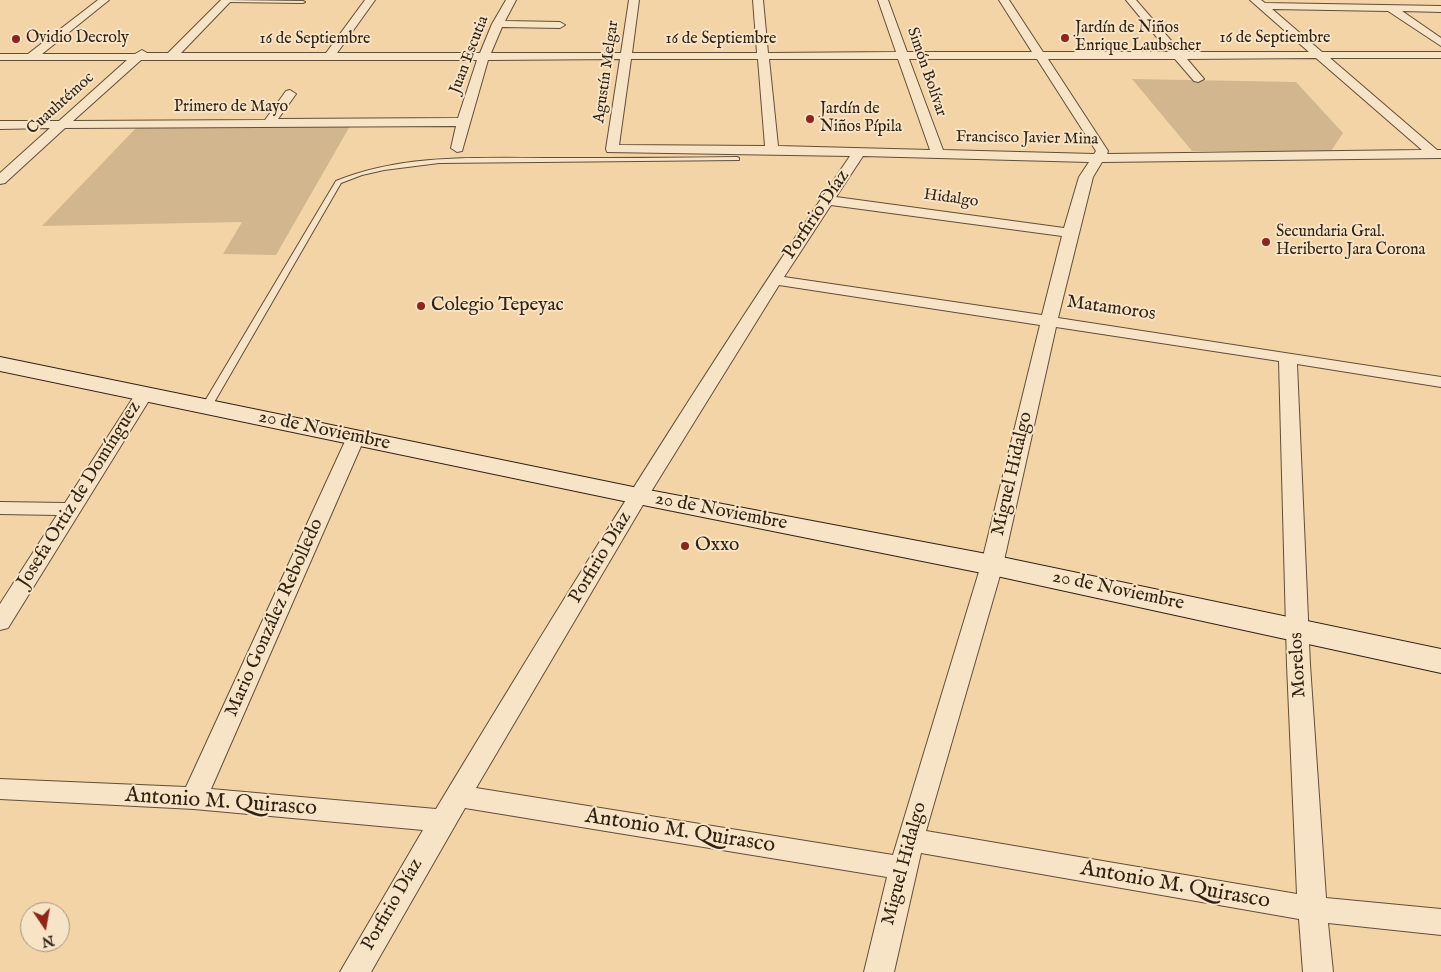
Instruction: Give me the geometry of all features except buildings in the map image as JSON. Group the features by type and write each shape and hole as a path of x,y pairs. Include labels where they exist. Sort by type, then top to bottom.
{"main road":[{"name":"20 de Noviembre","path":"0,364 638,496 992,565 1441,661"}],"street":[{"path":"35,54 104,0"},
{"path":"331,54 370,0"},
{"name":"Juan Escutia","path":"457,148 462,122 486,54 497,24 511,0"},
{"name":"Agustín Melgar","path":"612,149 634,0"},
{"path":"758,0 772,150"},
{"name":"Simón Bolívar","path":"883,0 938,155"},
{"path":"1004,0 1102,151 1099,158"},
{"path":"1131,0 1198,79"},
{"path":"1379,0 1441,43"},
{"path":"174,54 227,1"},
{"path":"1258,3 1392,9 1441,9"},
{"path":"1258,3 1315,53 1438,154"},
{"path":"497,24 560,25"},
{"name":"16 de Septiembre","path":"1315,53 1441,50"},
{"name":"16 de Septiembre","path":"0,52 35,54 1315,53 1441,55"},
{"name":"16 de Septiembre","path":"0,57 35,54"},
{"name":"Cuauhtémoc","path":"0,180 140,54"},
{"path":"268,124 290,94"},
{"name":"Primero de Mayo","path":"0,125 462,122"},
{"name":"Francisco Javier Mina","path":"612,149 772,150 1099,158 1438,154"},
{"name":"Porfirio Díaz","path":"355,972 442,821 638,496 774,280 860,152"},
{"name":"Miguel Hidalgo","path":"878,972 902,868 992,565 1070,233 1086,177 1099,158"},
{"name":"Hidalgo","path":"827,200 1070,233"},
{"name":"Matamoros","path":"774,280 1288,357 1441,382"},
{"name":"Morelos","path":"1288,357 1296,629 1318,972"},
{"name":"Josefa Ortiz de Domínguez","path":"0,622 144,394"},
{"name":"Mario González Rebolledo","path":"194,798 356,437"},
{"path":"0,508 72,509"},
{"name":"Antonio M. Quirasco","path":"0,789 194,798 442,821"},
{"name":"Antonio M. Quirasco","path":"458,796 902,868"},
{"name":"Antonio M. Quirasco","path":"910,840 1313,909 1441,922"}],"lane":[{"path":"227,1 303,2"},
{"path":"207,406 338,182 347,177 386,168 460,160 737,160"}],"shaded area":[{"path":"1132,79 1296,82 1343,133 1331,151 1192,151"},
{"path":"350,126 276,255 223,254 242,222 42,226 136,128"}],"place":[{"name":"Jardín de Niños Enrique Laubscher","path":"1065,38"},
{"name":"Ovidio Decroly","path":"16,39"},
{"name":"Jardín de Niños Pípila","path":"810,119"},
{"name":"Secundaria Gral. Heriberto Jara Corona","path":"1266,242"},
{"name":"Colegio Tepeyac","path":"421,306"},
{"name":"Oxxo","path":"685,546"}]}
